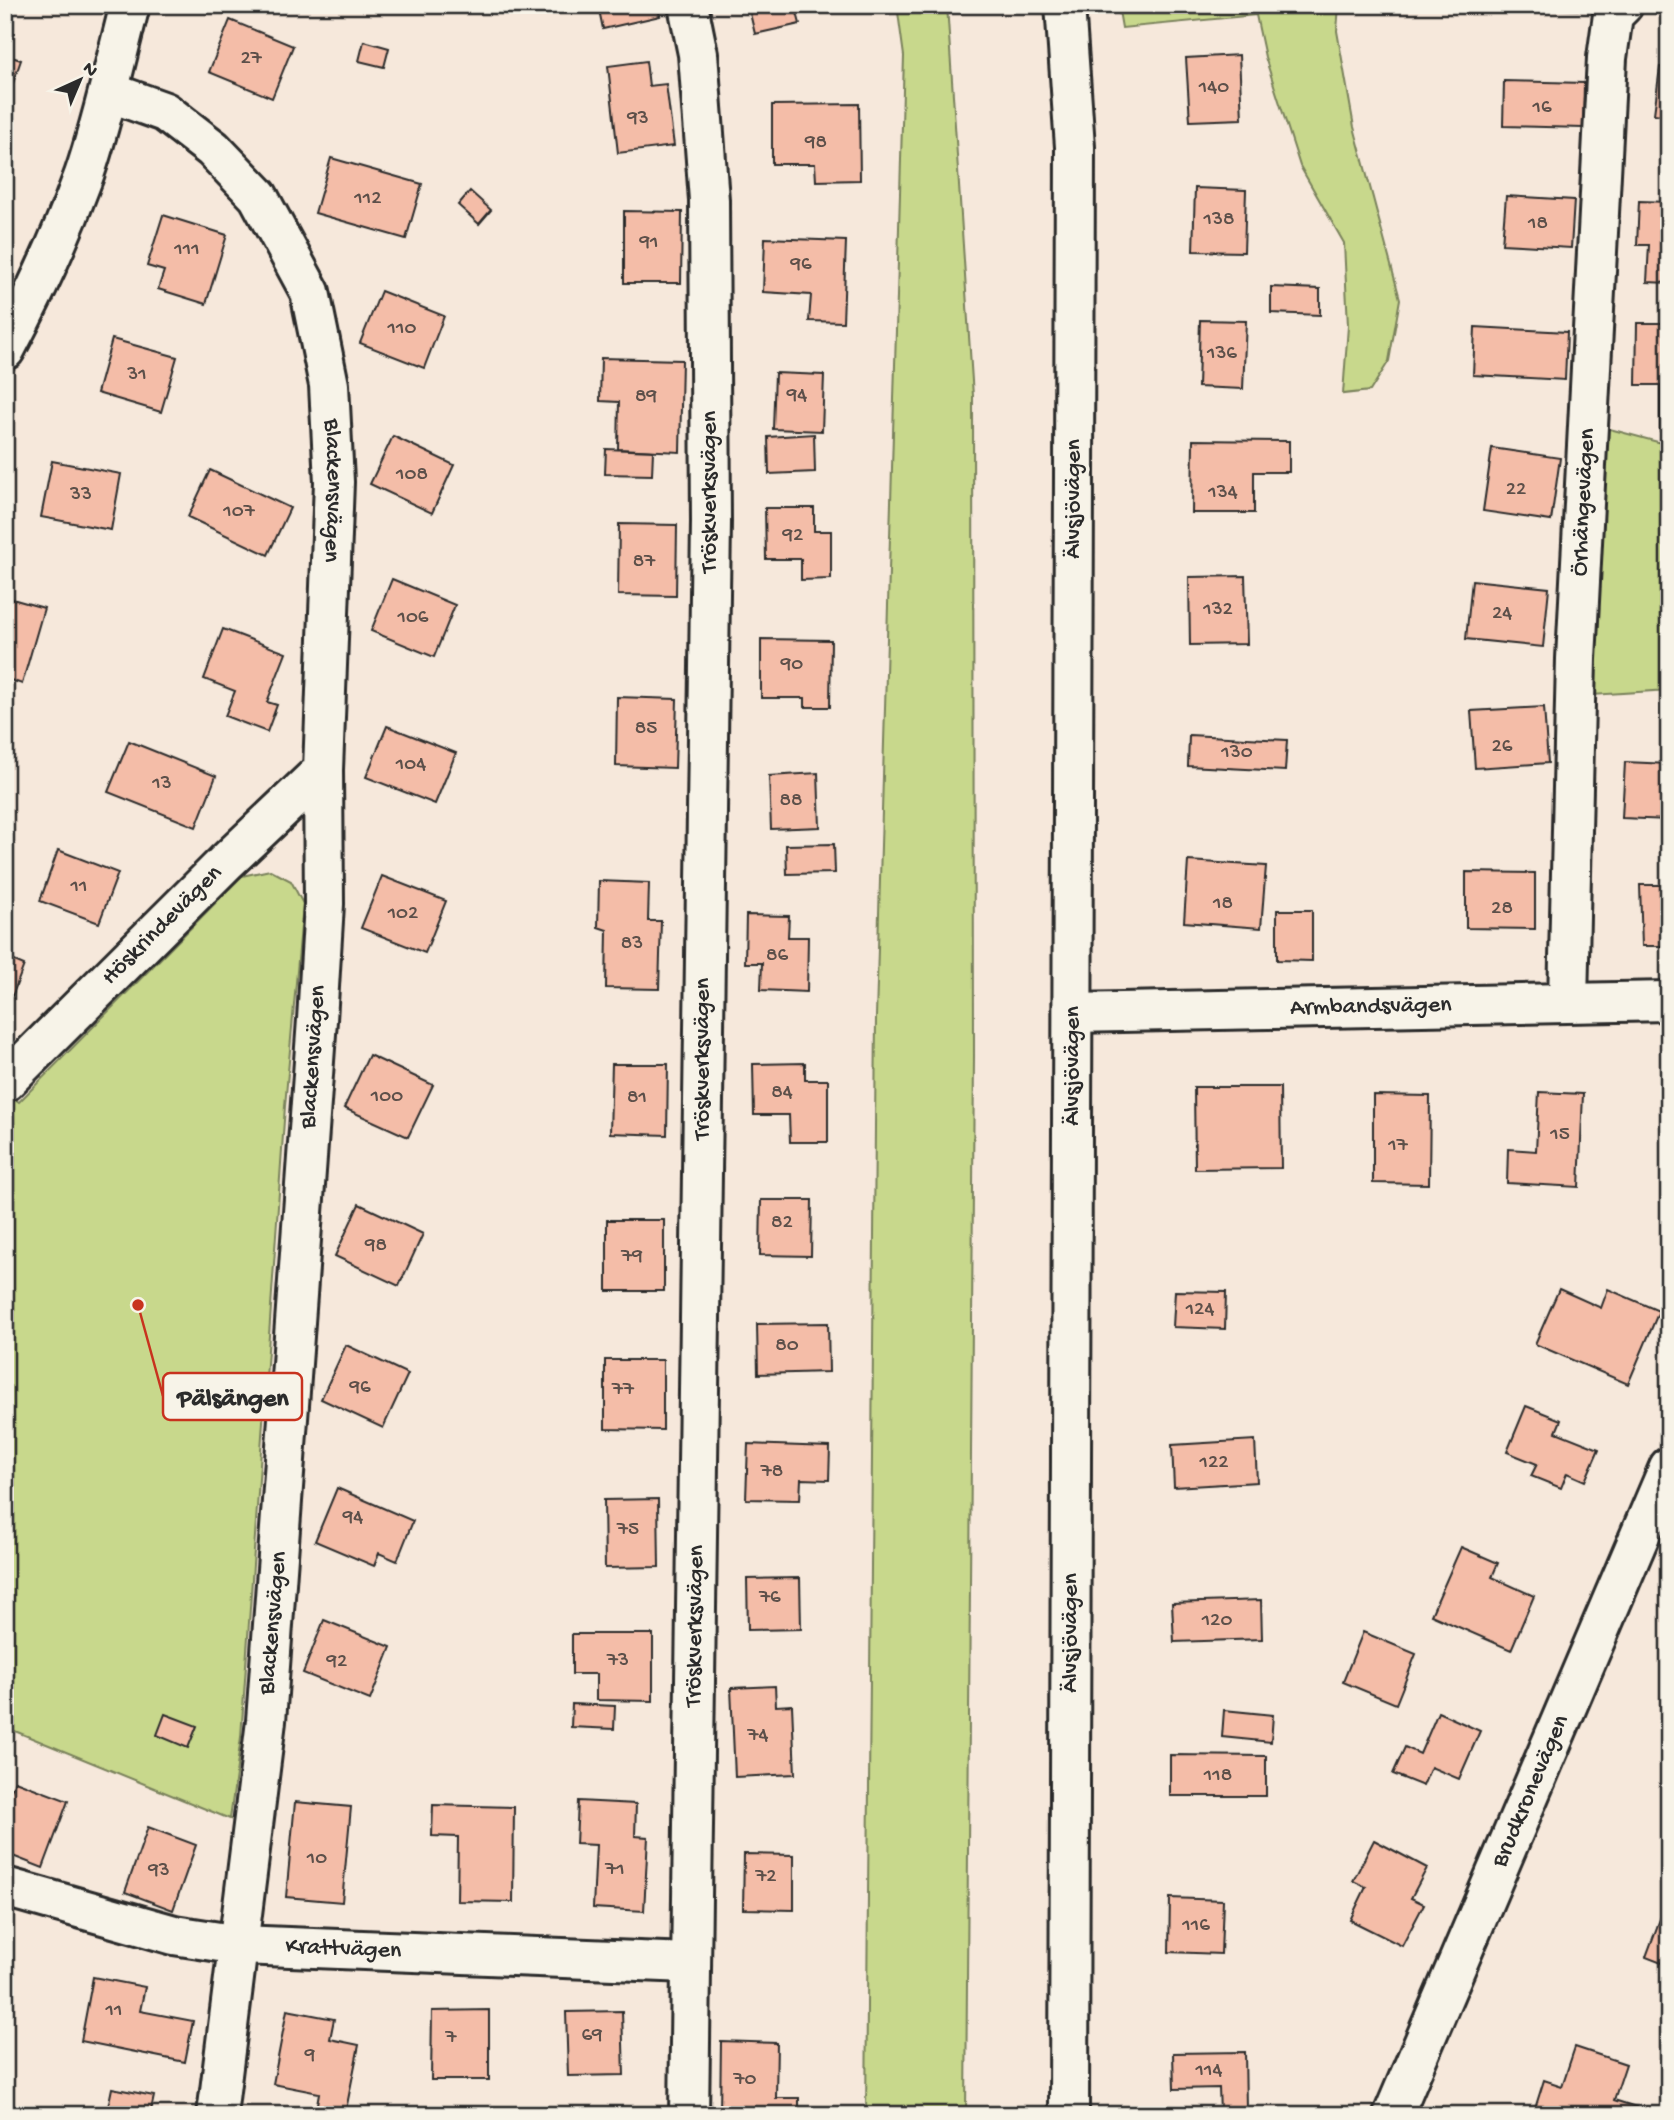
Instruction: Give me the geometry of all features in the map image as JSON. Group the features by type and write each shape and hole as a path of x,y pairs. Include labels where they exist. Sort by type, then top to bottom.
{"street":[{"path":"5,350 32,299 83,175 109,92 130,5"},
{"name":"Tröskverksvägen","path":"688,5 698,54 709,200 712,522 689,1963 689,2115"},
{"name":"Örhängevägen","path":"1568,1002 1576,659 1607,58 1613,15 1623,5"},
{"name":"Älvsjövägen","path":"1064,9 1075,147 1069,2115"},
{"name":"Blackensvägen","path":"109,92 165,113 213,149 258,196 310,292 329,385 334,482 323,770 324,904 288,1441 266,1721 217,2115"},
{"name":"Höskrindevägen","path":"5,1082 225,863 323,770"},
{"name":"Armbandsvägen","path":"1073,1013 1669,1001"},
{"name":"Brudkronevägen","path":"1393,2115 1669,1467"},
{"name":"Krattvägen","path":"5,1886 174,1935 239,1945 689,1963"}],"green space":[{"path":"897,5 947,5 973,396 974,1055 966,2115 866,2115 876,1017 904,56"},
{"path":"1118,5 1339,5 1337,31 1354,127 1400,299 1389,361 1370,391 1343,394 1348,326 1344,243 1300,166 1265,57 1256,15 1122,28"},
{"path":"1606,428 1669,445 1669,690 1592,695"},
{"path":"270,870 291,881 303,904 285,1106 241,1737 230,1819 5,1727 5,1092 19,1102 242,876"}],"building":[{"path":"598,5 657,5 660,16 603,29"},
{"path":"748,5 795,5 800,24 755,34"},
{"path":"1520,5 1593,5 1593,10 1519,8"},
{"path":"230,20 293,46 272,98 209,72"},
{"path":"364,41 389,48 384,67 359,61"},
{"path":"5,55 21,60 5,106"},
{"path":"1239,55 1242,119 1190,121 1186,58"},
{"path":"646,61 649,86 666,84 674,146 618,153 608,66"},
{"path":"1660,67 1669,68 1669,116 1654,114"},
{"path":"1504,81 1584,83 1583,128 1503,126"},
{"path":"859,104 860,180 816,181 815,164 772,164 772,105"},
{"path":"331,158 422,184 406,239 315,213"},
{"path":"1195,188 1246,190 1244,252 1193,251"},
{"path":"470,191 491,210 479,224 458,205"},
{"path":"1506,196 1574,200 1571,248 1502,244"},
{"path":"1639,201 1669,202 1669,283 1647,282 1649,245 1637,245"},
{"path":"624,211 682,212 681,283 624,283"},
{"path":"163,215 227,235 206,304 158,289 164,271 147,266"},
{"path":"765,238 846,241 843,322 809,321 811,295 763,292"},
{"path":"1271,287 1320,289 1320,315 1271,313"},
{"path":"381,291 444,316 424,368 360,343"},
{"path":"1200,320 1246,321 1243,389 1198,387"},
{"path":"1637,323 1669,323 1669,431 1660,431 1660,385 1636,385"},
{"path":"1475,327 1567,332 1565,380 1473,375"},
{"path":"112,339 177,357 161,412 97,393"},
{"path":"601,358 682,360 680,452 618,449 619,402 600,401"},
{"path":"775,373 824,375 822,431 773,429"},
{"path":"814,434 815,472 769,474 768,437"},
{"path":"393,436 454,465 432,513 370,484"},
{"path":"1193,440 1289,441 1289,472 1254,472 1254,513 1192,513"},
{"path":"1492,448 1560,458 1551,521 1483,511"},
{"path":"606,449 653,451 652,475 605,474"},
{"path":"52,461 121,474 111,530 41,517"},
{"path":"210,470 290,508 268,555 188,517"},
{"path":"765,508 814,508 814,531 831,531 831,579 801,580 801,559 766,559"},
{"path":"619,524 677,525 676,596 618,595"},
{"path":"1245,576 1247,644 1190,645 1189,577"},
{"path":"392,579 455,605 434,657 371,631"},
{"path":"1472,580 1549,588 1543,647 1466,639"},
{"path":"5,597 44,608 22,684 5,678"},
{"path":"223,629 286,653 267,702 277,705 267,732 225,716 235,691 204,679"},
{"path":"761,639 831,640 830,707 805,707 805,698 761,698"},
{"path":"617,697 677,699 675,768 616,766"},
{"path":"1544,707 1548,763 1475,768 1471,711"},
{"path":"387,726 456,753 435,804 366,777"},
{"path":"1189,735 1287,740 1285,771 1188,766"},
{"path":"129,741 216,776 196,827 108,792"},
{"path":"1625,762 1669,764 1669,820 1622,818"},
{"path":"818,773 820,827 771,829 769,776"},
{"path":"834,844 835,873 787,874 786,845"},
{"path":"58,850 118,873 99,923 40,901"},
{"path":"1188,861 1266,866 1261,928 1184,922"},
{"path":"1466,872 1535,873 1535,929 1466,928"},
{"path":"382,876 446,901 425,953 361,928"},
{"path":"599,881 649,883 648,921 661,921 659,989 606,988 607,930 598,927"},
{"path":"1640,885 1669,885 1669,946 1642,946"},
{"path":"1277,910 1312,910 1312,961 1277,960"},
{"path":"746,915 789,916 788,937 808,937 807,992 761,990 762,963 745,963"},
{"path":"5,957 24,965 5,1015"},
{"path":"369,1055 433,1085 408,1137 344,1108"},
{"path":"805,1063 805,1080 828,1080 828,1142 790,1142 789,1115 754,1115 753,1064"},
{"path":"612,1064 668,1064 667,1135 610,1133"},
{"path":"1194,1087 1280,1087 1281,1168 1195,1169"},
{"path":"1539,1092 1583,1094 1579,1187 1507,1183 1508,1149 1536,1151"},
{"path":"1373,1095 1430,1096 1429,1184 1373,1183"},
{"path":"761,1200 812,1200 811,1256 760,1255"},
{"path":"359,1204 423,1234 399,1286 335,1256"},
{"path":"607,1220 664,1220 664,1291 607,1291"},
{"path":"1559,1289 1601,1308 1608,1289 1659,1311 1628,1384 1535,1344"},
{"path":"1175,1291 1226,1292 1225,1329 1173,1327"},
{"path":"828,1323 829,1372 758,1374 757,1324"},
{"path":"346,1345 408,1374 383,1428 321,1399"},
{"path":"605,1360 663,1360 663,1430 605,1429"},
{"path":"1526,1406 1561,1420 1556,1432 1599,1449 1585,1481 1567,1473 1561,1488 1531,1476 1537,1464 1507,1452"},
{"path":"1255,1440 1257,1482 1174,1487 1172,1445"},
{"path":"748,1444 830,1447 829,1480 801,1479 800,1500 746,1499"},
{"path":"337,1488 413,1521 397,1561 379,1553 374,1566 315,1541"},
{"path":"658,1499 659,1567 605,1568 604,1500"},
{"path":"1461,1547 1498,1563 1492,1577 1534,1596 1511,1650 1431,1615"},
{"path":"800,1578 801,1629 748,1630 747,1579"},
{"path":"1261,1600 1262,1639 1174,1642 1172,1603"},
{"path":"324,1620 391,1647 370,1700 303,1673"},
{"path":"1363,1632 1416,1654 1396,1704 1343,1682"},
{"path":"572,1634 653,1634 653,1701 596,1700 596,1674 572,1674"},
{"path":"775,1686 776,1706 792,1705 795,1774 735,1777 731,1688"},
{"path":"572,1704 615,1706 614,1729 571,1727"},
{"path":"1224,1710 1273,1715 1271,1742 1222,1737"},
{"path":"1438,1712 1480,1731 1459,1779 1431,1767 1423,1786 1393,1774 1405,1747 1420,1754"},
{"path":"165,1714 197,1726 188,1748 157,1735"},
{"path":"1170,1755 1266,1756 1266,1796 1170,1796"},
{"path":"15,1781 68,1801 43,1868 5,1853 5,1806"},
{"path":"578,1801 636,1804 635,1836 648,1837 644,1911 593,1908 596,1845 576,1844"},
{"path":"295,1802 351,1807 342,1902 286,1897"},
{"path":"433,1805 514,1807 513,1902 457,1901 458,1837 432,1836"},
{"path":"148,1827 196,1845 173,1910 125,1892"},
{"path":"1374,1840 1427,1868 1411,1898 1424,1904 1402,1946 1350,1920 1366,1887 1353,1881"},
{"path":"744,1854 794,1855 794,1910 743,1909"},
{"path":"1170,1898 1223,1900 1221,1954 1169,1952"},
{"path":"1663,1911 1669,1913 1669,1981 1662,1978 1667,1965 1646,1957"},
{"path":"93,1977 145,1987 140,2011 193,2021 185,2062 81,2041"},
{"path":"287,2010 334,2019 330,2039 359,2045 345,2115 315,2115 319,2093 273,2084"},
{"path":"489,2010 489,2080 431,2080 432,2011"},
{"path":"622,2011 624,2075 568,2076 566,2012"},
{"path":"721,2041 777,2043 776,2098 799,2098 799,2115 720,2115"},
{"path":"1575,2047 1626,2064 1614,2100 1636,2107 1633,2115 1533,2115 1544,2080 1562,2086"},
{"path":"1245,2052 1246,2109 1220,2110 1219,2088 1174,2089 1173,2053"},
{"path":"112,2088 154,2096 150,2115 107,2112"}],"place":[{"name":"Pälsängen","path":"138,1305"}]}
